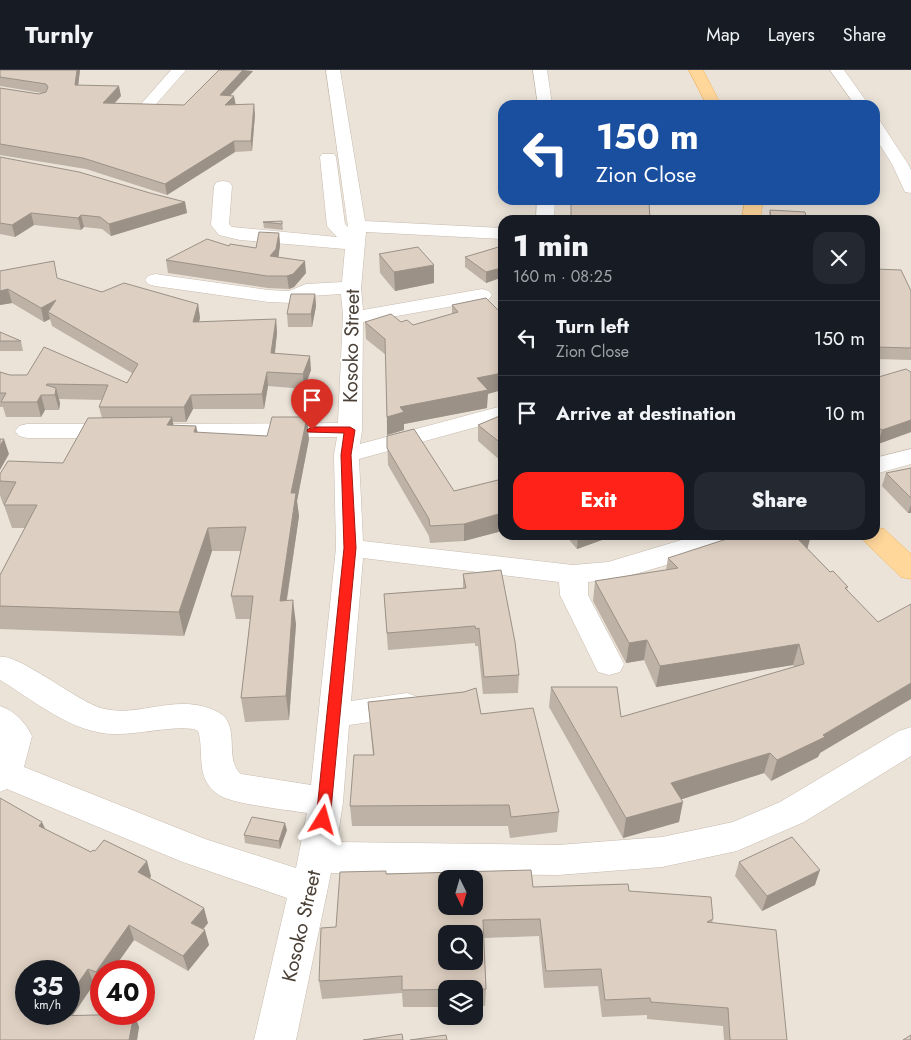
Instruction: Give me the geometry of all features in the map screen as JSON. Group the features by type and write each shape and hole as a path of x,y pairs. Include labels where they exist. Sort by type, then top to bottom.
{"main road":[{"path":"696,70 711,100"},
{"path":"879,540 911,570"}],"street":[{"path":"146,107 179,70"},
{"name":"Kosoko Street","path":"275,1040 326,802 350,548 348,443 356,235 333,70"},
{"path":"540,70 544,100"},
{"path":"837,70 858,100"},
{"path":"880,132 900,164 911,188"},
{"path":"326,143 336,226 356,235"},
{"path":"223,186 220,225 226,231 262,237 498,233"},
{"path":"155,280 268,296 293,297 306,290 352,302 364,316 482,295"},
{"path":"27,431 348,443 498,414"},
{"path":"880,465 911,456"},
{"path":"350,548 573,574 608,571 711,540"},
{"path":"573,574 574,595 609,664"},
{"path":"3,666 88,717 126,723 173,716 197,718 209,722 214,730 216,756 220,776 224,781 232,786 326,802"},
{"path":"334,717 362,710 436,702"},
{"path":"0,718 16,736 2,776 260,875 558,860 662,852 737,836 792,812 911,740"}],"shaded area":[{"path":"0,70 911,70 911,1040 0,1040"}],"building":[{"path":"0,70 77,70 75,85 119,86 103,103 184,105 219,70 243,70 220,95 234,96 225,105 254,104 251,141 234,141 165,184 83,158 0,144 0,88 39,94 46,92 48,87 46,84 0,77"},
{"path":"0,157 79,172 185,202 109,224 100,217 81,215 78,218 31,213 12,225 0,223"},
{"path":"571,205 649,205 650,215 571,215"},
{"path":"770,210 805,212 806,215 770,215"},
{"path":"282,221 282,224 263,222"},
{"path":"259,232 279,233 276,249 270,256 305,261 293,274 287,276 267,276 166,260 207,239 229,246 230,244 256,248"},
{"path":"418,247 434,265 394,272 379,254"},
{"path":"498,247 498,269 486,272 465,257"},
{"path":"54,261 57,278 102,292 124,283 198,304 193,322 276,319 271,353 310,356 303,374 267,372 262,394 191,395 184,407 99,407 108,385 47,384 56,388 55,395 41,395 37,402 1,402 6,393 0,393 0,372 10,375 27,375 44,347 127,383 138,364 48,312 56,300 41,308 8,289 0,291 0,271"},
{"path":"880,269 901,270 911,291 911,348 880,347"},
{"path":"291,294 315,294 311,314 287,314"},
{"path":"486,298 498,310 498,374 477,378 488,390 400,407 404,412 387,417 385,339 365,322 391,314 401,322 407,320 413,325 458,312 452,305"},
{"path":"0,332 21,341 0,341"},
{"path":"906,369 911,372 911,420 882,430 880,429 880,377"},
{"path":"172,417 167,425 196,426 194,432 267,436 272,417 307,417 291,493 296,493 280,601 293,600 286,696 241,698 253,596 231,596 246,527 208,528 179,612 0,606 0,575 37,505 4,505 16,482 0,481 0,474 8,461 63,463 88,418"},
{"path":"498,417 498,441 478,425"},
{"path":"414,429 454,491 498,480 498,514 464,524 430,526 429,519 387,448 387,436"},
{"path":"911,468 911,498 886,473"},
{"path":"724,540 799,540 830,572 833,571 848,587 845,588 878,622 911,604 911,683 823,735 825,737 777,760 770,753 671,783 683,802 626,818 551,687 617,687 621,717 804,664 799,644 660,666 647,640 629,643 595,581 678,568 668,558"},
{"path":"501,570 515,642 519,675 484,677 479,628 476,629 475,626 387,633 384,594 466,588 463,574"},
{"path":"476,688 481,714 533,708 559,812 511,817 509,805 350,806 354,755 374,755 368,702 464,692"},
{"path":"0,798 42,822 39,826 91,852 95,851 104,840 147,861 138,872 204,908 191,923 205,930 183,956 129,925 104,960 90,960 90,970 88,969 80,980 80,960 15,960 15,1025 80,1025 80,1015 90,1015 90,1025 132,1025 129,1040 0,1040"},
{"path":"252,817 285,823 279,841 244,835"},
{"path":"792,837 820,870 767,896 739,862"},
{"path":"531,870 533,887 628,884 629,891 711,897 713,919 707,922 776,930 787,1040 730,1040 728,1008 651,1002 650,998 605,1000 601,969 546,971 540,919 483,920 486,989 483,989 483,980 438,980 438,990 402,990 402,976 319,981 321,928 336,927 340,872 386,871 386,874 438,873 438,915 483,915 483,871"},
{"path":"402,1034 403,1040 363,1040"},
{"path":"446,1035 447,1040 410,1040"},
{"path":"911,1035 911,1040 903,1040"}],"route":[{"path":"312,430 350,430 346,455 350,548 323,820"}]}
